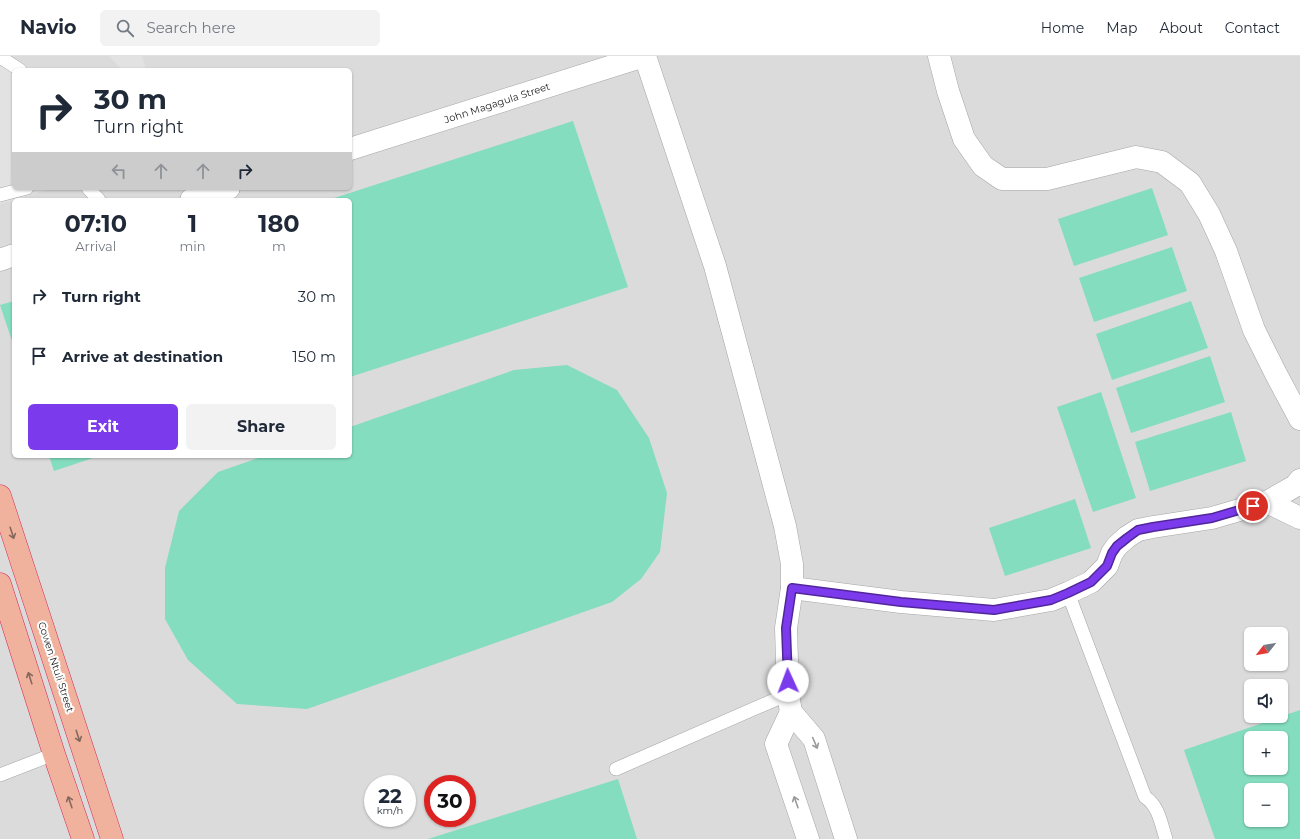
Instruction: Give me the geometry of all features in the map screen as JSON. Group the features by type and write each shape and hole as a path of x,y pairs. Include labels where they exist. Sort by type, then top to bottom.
{"highway":[{"name":"Cowen Ntuli Street","path":"0,496 112,839"},
{"path":"0,584 54,754 83,839"}],"street":[{"name":"John Magagula Street","path":"352,149 644,56"},
{"path":"644,56 715,266 785,526 792,564 792,588 786,628 790,703 776,744 808,839"},
{"path":"939,56 948,91 964,139 983,166 1002,179 1047,179 1136,157 1162,162 1190,184 1209,214 1226,251 1254,330 1300,419"},
{"path":"197,198 223,190"},
{"path":"0,260 12,256"},
{"path":"792,588 901,602 994,610 1051,600 1091,582 1107,566 1112,553 1117,546 1138,530 1212,518 1267,502 1295,486 1300,480"},
{"path":"1267,502 1300,518"},
{"path":"790,703 814,739 846,839"}],"lane":[{"path":"0,57 17,68"},
{"path":"0,195 19,190"},
{"path":"90,190 97,198"},
{"path":"1068,593 1145,797 1152,801 1156,807 1166,839"},
{"path":"616,769 790,703"},
{"path":"0,775 54,754"}],"shaded area":[{"path":"0,56 1300,56 1300,839 0,839"},
{"path":"0,56 12,68 12,190 46,190 20,198 12,198 12,200 0,204"},
{"path":"109,56 142,56 145,68 120,68"}],"green space":[{"path":"573,121 628,287 352,376 352,198 334,198"},
{"path":"1152,188 1168,235 1074,266 1058,219"},
{"path":"1172,247 1187,291 1094,322 1079,278"},
{"path":"1191,301 1208,348 1112,380 1096,334"},
{"path":"12,302 12,341 0,305"},
{"path":"1210,356 1225,402 1131,433 1116,388"},
{"path":"567,365 617,390 649,438 667,493 660,552 641,579 612,602 307,709 237,704 188,660 165,619 165,568 179,511 218,472 258,458 352,458 352,426 514,370"},
{"path":"1101,392 1136,498 1093,512 1057,407"},
{"path":"1231,412 1246,461 1150,491 1135,442"},
{"path":"50,458 93,458 54,471"},
{"path":"1075,499 1091,548 1005,576 989,528"},
{"path":"1300,710 1300,839 1215,839 1184,750 1262,723 1288,723 1288,714"},
{"path":"618,779 637,839 428,839 466,827 476,827 476,824"}],"route":[{"path":"788,681 786,628 792,588 901,602 994,610 1051,600 1091,582 1107,566 1112,553 1117,546 1138,530 1212,518 1253,506"}]}
